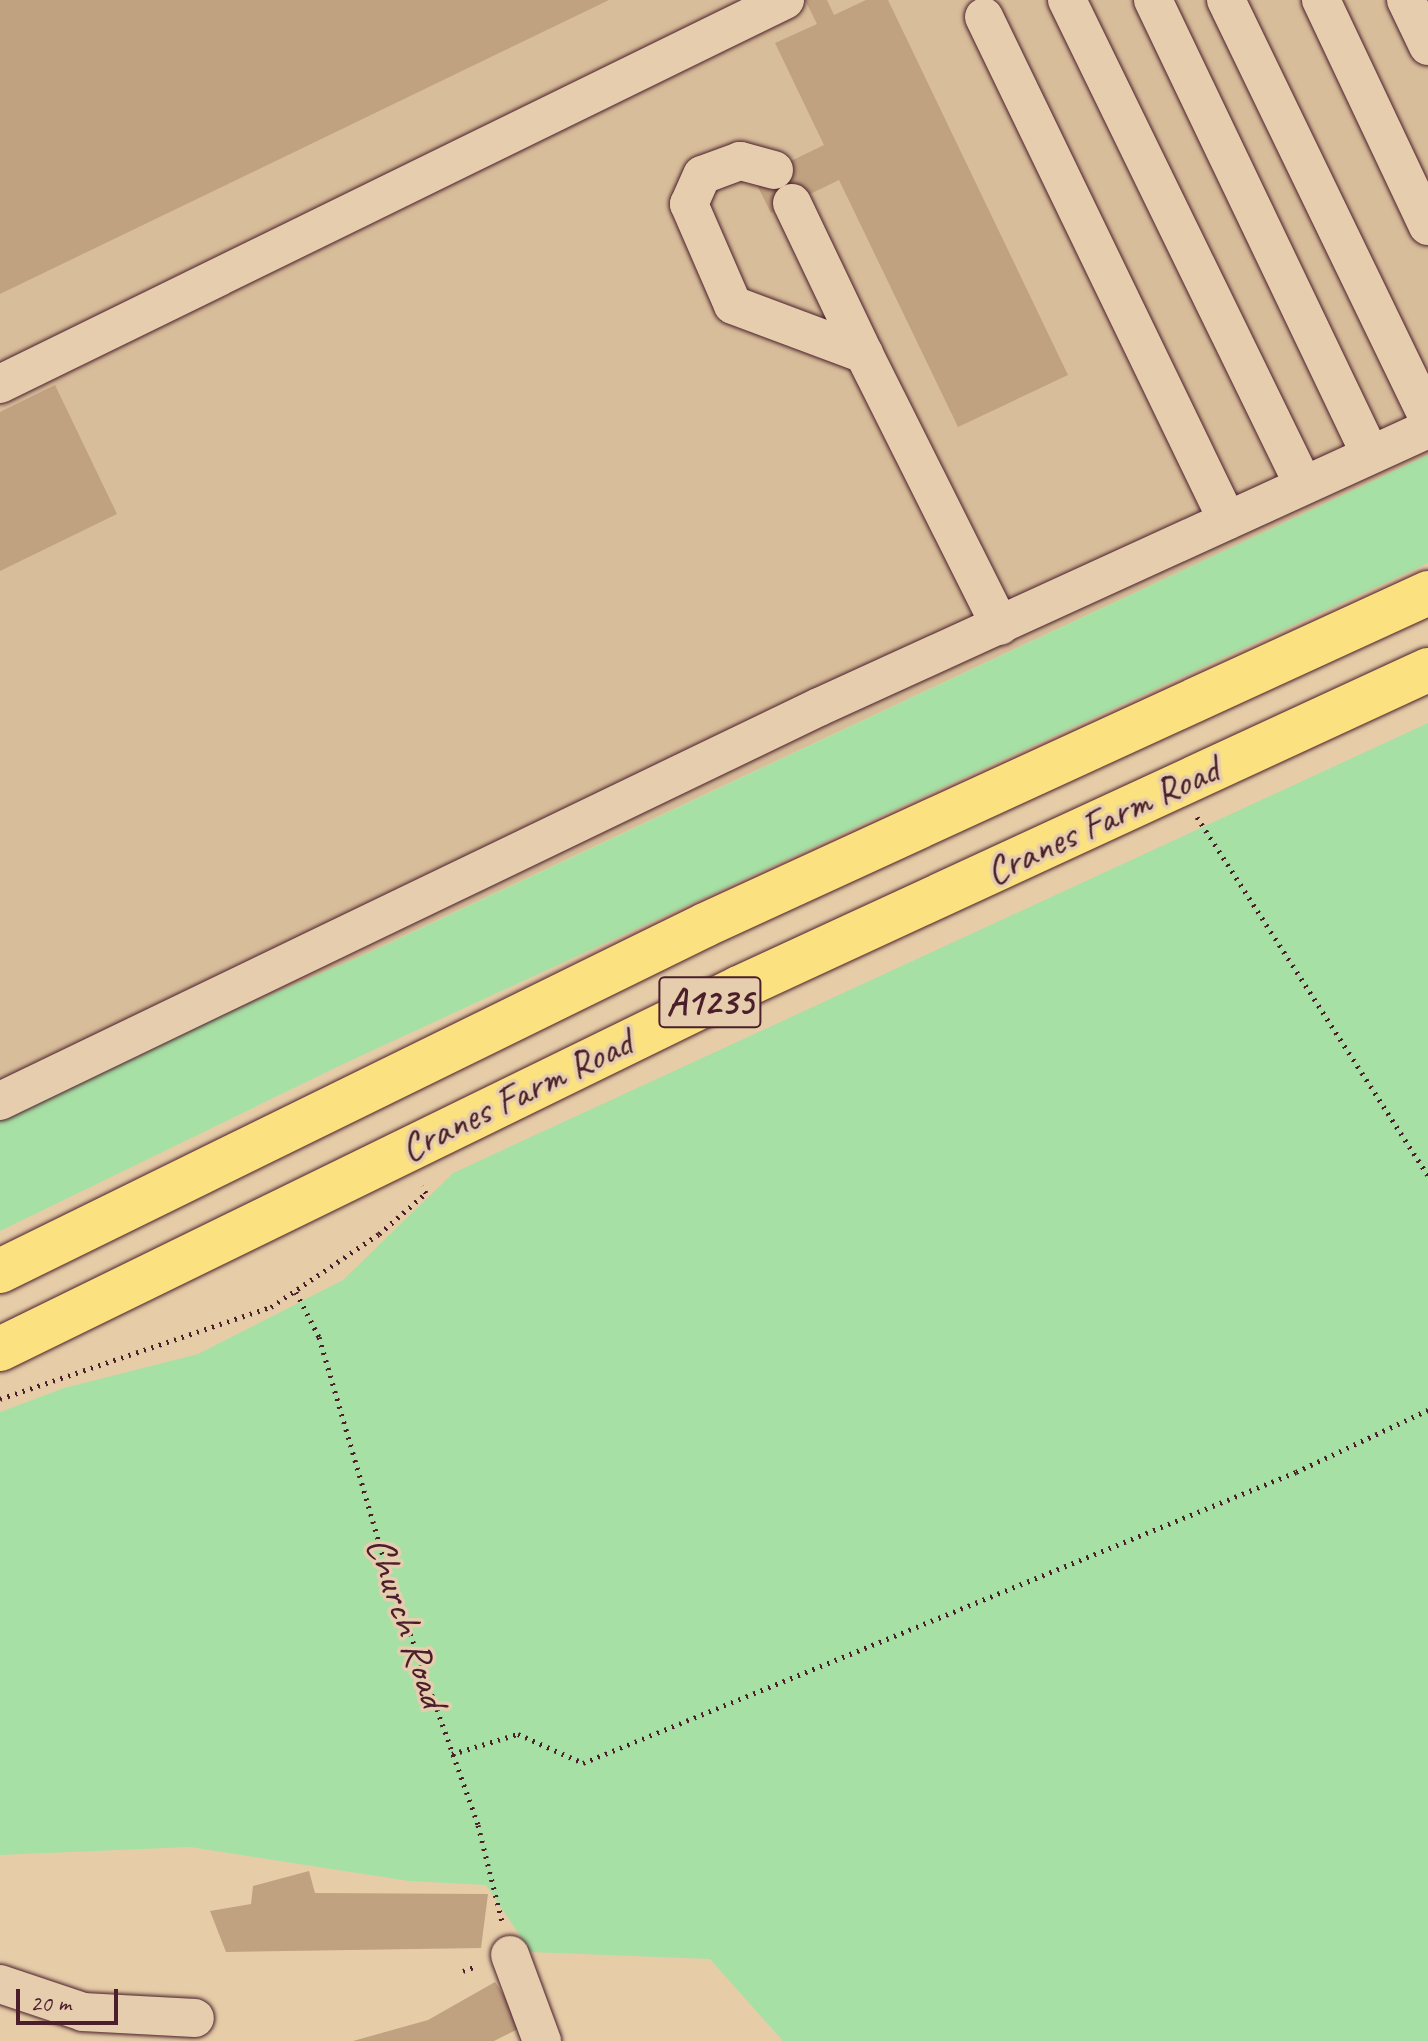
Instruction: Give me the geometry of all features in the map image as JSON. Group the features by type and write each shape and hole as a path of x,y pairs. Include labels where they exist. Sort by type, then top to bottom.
{"main road":[{"name":"Cranes Farm Road","path":"0,1271 705,925 1428,593"},
{"name":"Cranes Farm Road","path":"0,1349 725,994 1428,670"}],"street":[{"path":"0,384 785,0"},
{"path":"1067,0 1303,484"},
{"path":"1153,0 1370,454"},
{"path":"0,1101 791,720 1370,454 1426,410 1226,0"},
{"path":"1321,0 1428,226"},
{"path":"1406,0 1428,46"},
{"path":"984,17 1227,520"},
{"path":"774,170 740,161 702,175 689,204 733,305 864,354"},
{"path":"792,203 1000,626"},
{"path":"515,1964 542,2041"},
{"path":"0,1984 83,2012 195,2018"}],"path":[{"path":"1177,785 1428,1176"},
{"path":"0,1399 231,1324 296,1292 426,1193"},
{"name":"Church Road","path":"296,1292 319,1337 382,1552 478,1825 515,1964"},
{"path":"452,1754 518,1734 583,1763 1296,1472 1428,1410"}],"shaded area":[{"path":"0,0 1428,0 1428,455 0,1125"}],"green space":[{"path":"1428,455 1428,563 341,1065 0,1231 0,1111 370,952"},
{"path":"1428,723 1428,2041 783,2041 710,1959 531,1952 486,1885 409,1881 190,1847 0,1855 0,1412 64,1388 198,1354 343,1280 453,1173"}],"building":[{"path":"0,0 609,0 0,294"},
{"path":"805,0 827,0 834,15 866,0 888,0 1068,375 958,427 839,180 771,213 754,179 824,145 775,43 817,24"},
{"path":"55,385 117,514 0,571 0,412"},
{"path":"309,1871 315,1893 488,1894 481,1948 226,1952 210,1911 251,1904 253,1886"},
{"path":"495,1982 524,2026 494,2041 353,2041 428,2020"}]}
